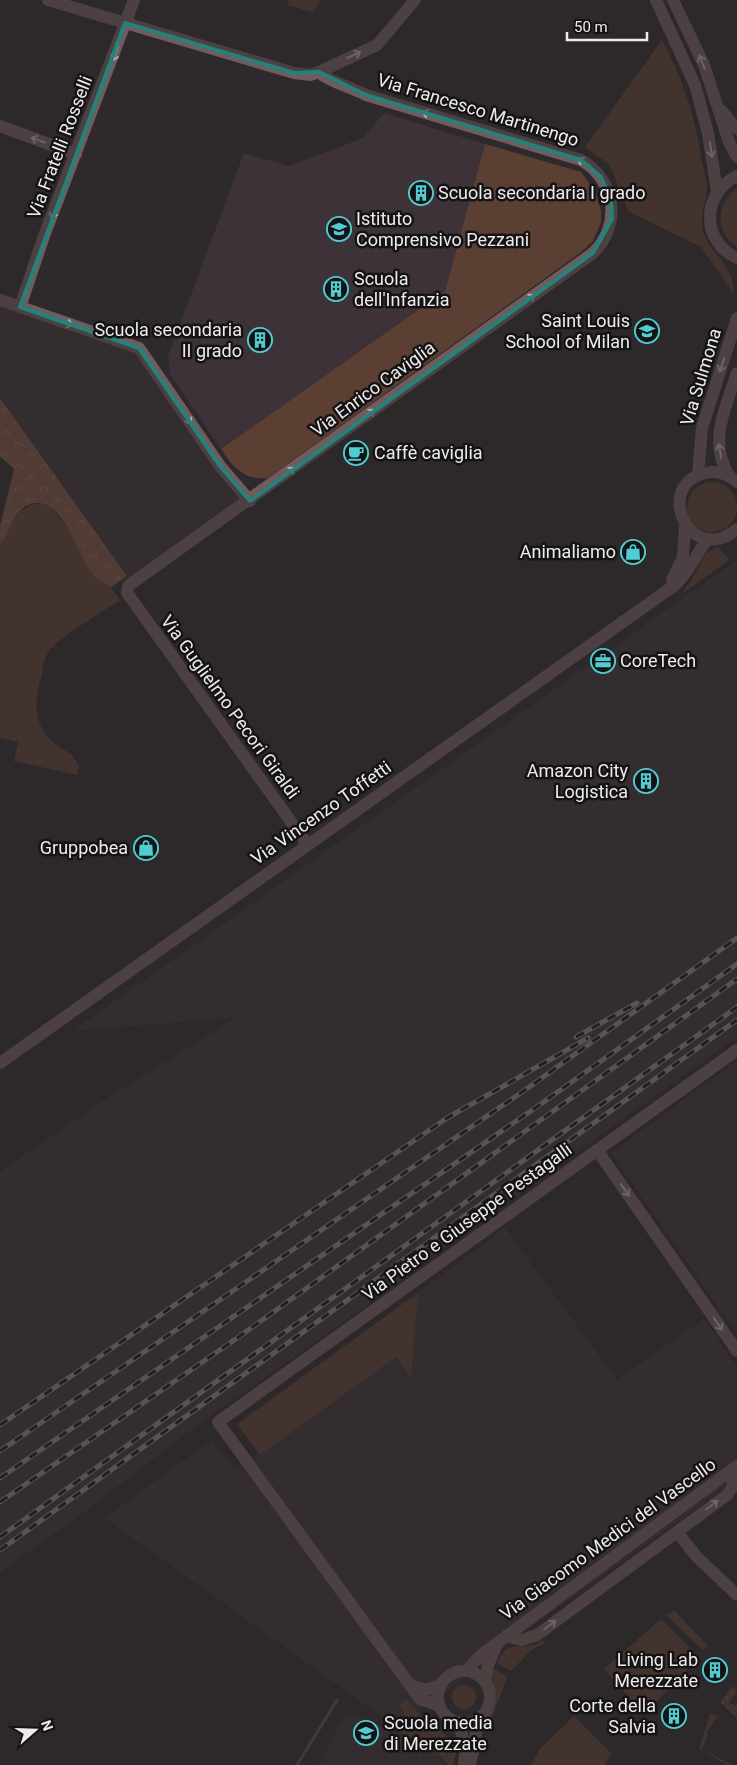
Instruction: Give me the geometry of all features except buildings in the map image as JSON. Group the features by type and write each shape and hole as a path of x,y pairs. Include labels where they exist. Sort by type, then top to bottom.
{"street":[{"name":"Via Francesco Martinengo","path":"48,0 294,72 314,73 347,85 366,95 574,156 595,169 602,177 611,200"},
{"name":"Via Fratelli Rosselli","path":"20,307 134,0"},
{"path":"314,73 377,45 415,0"},
{"path":"656,0 696,85 708,133 717,192"},
{"path":"673,0 701,58 719,107 729,142 737,157"},
{"path":"719,107 737,129"},
{"path":"0,126 76,154"},
{"path":"736,259 719,245 711,228 710,208 717,192 737,176"},
{"name":"Via Enrico Caviglia","path":"127,590 132,582 250,501 593,254 605,238 610,227 613,209 611,200"},
{"path":"0,300 139,348 220,466 250,501"},
{"name":"Via Sulmona","path":"698,475 702,428 737,318"},
{"name":"Via Sulmona","path":"734,480 721,460 718,437 737,372"},
{"path":"698,475 713,472 734,480"},
{"name":"Via Vincenzo Toffetti","path":"662,592 680,566 685,525 680,511 681,495 687,484 698,475"},
{"path":"685,525 694,534 708,539 722,538 737,529"},
{"name":"Via Vincenzo Toffetti","path":"0,1063 681,579 708,539"},
{"name":"Via Guglielmo Pecori Giraldi","path":"127,590 130,597 307,844"},
{"name":"Via Pietro e Giuseppe Pestagalli","path":"409,1683 218,1422 737,1050"},
{"path":"597,1150 737,1351"},
{"name":"Via Giacomo Medici del Vascello","path":"502,1639 522,1640 537,1635 677,1532 730,1492 733,1486 734,1468"},
{"name":"Via Giacomo Medici del Vascello","path":"466,1671 482,1654 734,1468"},
{"path":"677,1532 697,1557 737,1595"},
{"name":"Via Giacomo Medici del Vascello","path":"485,1682 488,1665 502,1639"},
{"path":"409,1683 420,1690 431,1689 441,1684 454,1673 466,1671 476,1674 485,1682 490,1695 489,1702 480,1716 475,1732 474,1752 469,1765"},
{"path":"409,1683 420,1699 440,1706"},
{"path":"441,1684 438,1695 440,1706 447,1716 458,1722 470,1722 480,1716"},
{"path":"458,1722 466,1748 464,1765"}],"highlighted area":[{"path":"125,23 294,73 319,72 366,95 581,160 601,177 611,200 612,219 593,253 250,501 220,466 139,348 20,307"}],"shaded area":[{"path":"289,0 321,0 313,12 287,5"},
{"path":"662,40 688,100 696,131 707,186 702,220 703,231 711,247 730,275 734,294 701,247 628,211 610,165 585,147"},
{"name":"Istituto Comprensivo Pezzani","path":"384,113 485,144 445,291 221,449 170,374 168,356 244,153 289,166 363,138"},
{"path":"485,144 581,172 595,191 601,211 601,222 593,241 580,253 268,478 252,477 240,471 230,462 221,449 445,291"},
{"path":"737,188 737,247 724,233 721,226 721,218 725,202"},
{"path":"0,300 135,345 250,501 132,582 0,398"},
{"path":"717,482 730,489 736,497 736,517 730,525 722,531 707,532 694,525 688,517 687,502 694,489 702,483"},
{"path":"33,504 42,504 50,507 74,536 97,579 111,587 120,600 82,624 54,645 44,662 36,705 39,720 46,735 76,761 79,766 77,775 14,761 18,742 0,738 0,544 19,512"},
{"path":"718,547 729,560 682,594 705,555"},
{"path":"737,560 737,1037 408,1273 409,1275 196,1426 76,1518 0,1572 0,1172 106,1099 238,1017 73,1031"},
{"path":"737,1061 737,1334 611,1153"},
{"path":"505,1228 617,1380 704,1319 737,1367 737,1479 515,1638 468,1676 395,1726 105,1518 212,1440 233,1468 260,1455 396,1357 411,1376 418,1293"},
{"path":"418,1293 411,1377 396,1357 260,1455 237,1424"},
{"path":"674,1610 707,1645 703,1650 667,1616"},
{"path":"661,1619 699,1657 655,1703 642,1712 604,1669"},
{"path":"543,1640 544,1643 530,1651 511,1671 497,1663 507,1649 529,1646"},
{"path":"492,1667 507,1677 489,1726 482,1728 493,1706"},
{"path":"464,1685 469,1686 475,1692 475,1702 469,1708 464,1709 459,1708 453,1702 452,1697 453,1692 459,1686"},
{"path":"733,1686 737,1692 729,1703 737,1706 737,1718 720,1702"},
{"path":"407,1699 418,1713 452,1741 457,1748 453,1765 448,1765 430,1746 398,1732 407,1721 400,1704"},
{"path":"710,1714 718,1716 706,1733 708,1735 702,1749 732,1765 727,1765 699,1748"},
{"name":"Scuola media di Merezzate","path":"356,1715 430,1748 445,1765 318,1765 344,1718"},
{"path":"574,1716 611,1753 605,1765 531,1765 540,1749"}],"green space":[{"path":"0,398 127,576 111,587 92,574 66,525 58,514 48,506 38,503 26,506 17,514 7,535 0,544 0,527 14,469 0,456"}],"waterway":[{"path":"297,1765 337,1700"}],"railway":[{"path":"0,1451 525,1090 737,938"},
{"path":"0,1478 538,1106 737,964"},
{"path":"0,1502 240,1336 737,979"},
{"path":"576,1037 637,1003"},
{"path":"0,1537 737,1007"},
{"path":"0,1550 737,1020"},
{"path":"0,1425 447,1118 588,1038"}],"place":[{"name":"Scuola secondaria I grado","path":"421,193"},
{"name":"Istituto Comprensivo Pezzani","path":"339,229"},
{"name":"Scuola dell'Infanzia","path":"336,289"},
{"name":"Saint Louis School of Milan","path":"647,331"},
{"name":"Scuola secondaria II grado","path":"260,340"},
{"name":"Caffè caviglia","path":"356,453"},
{"name":"Animaliamo","path":"633,552"},
{"name":"CoreTech","path":"603,661"},
{"name":"Amazon City Logistica","path":"646,781"},
{"name":"Gruppobea","path":"146,848"},
{"name":"Living Lab Merezzate","path":"715,1670"},
{"name":"Corte della Salvia","path":"674,1716"},
{"name":"Scuola media di Merezzate","path":"366,1733"}]}
